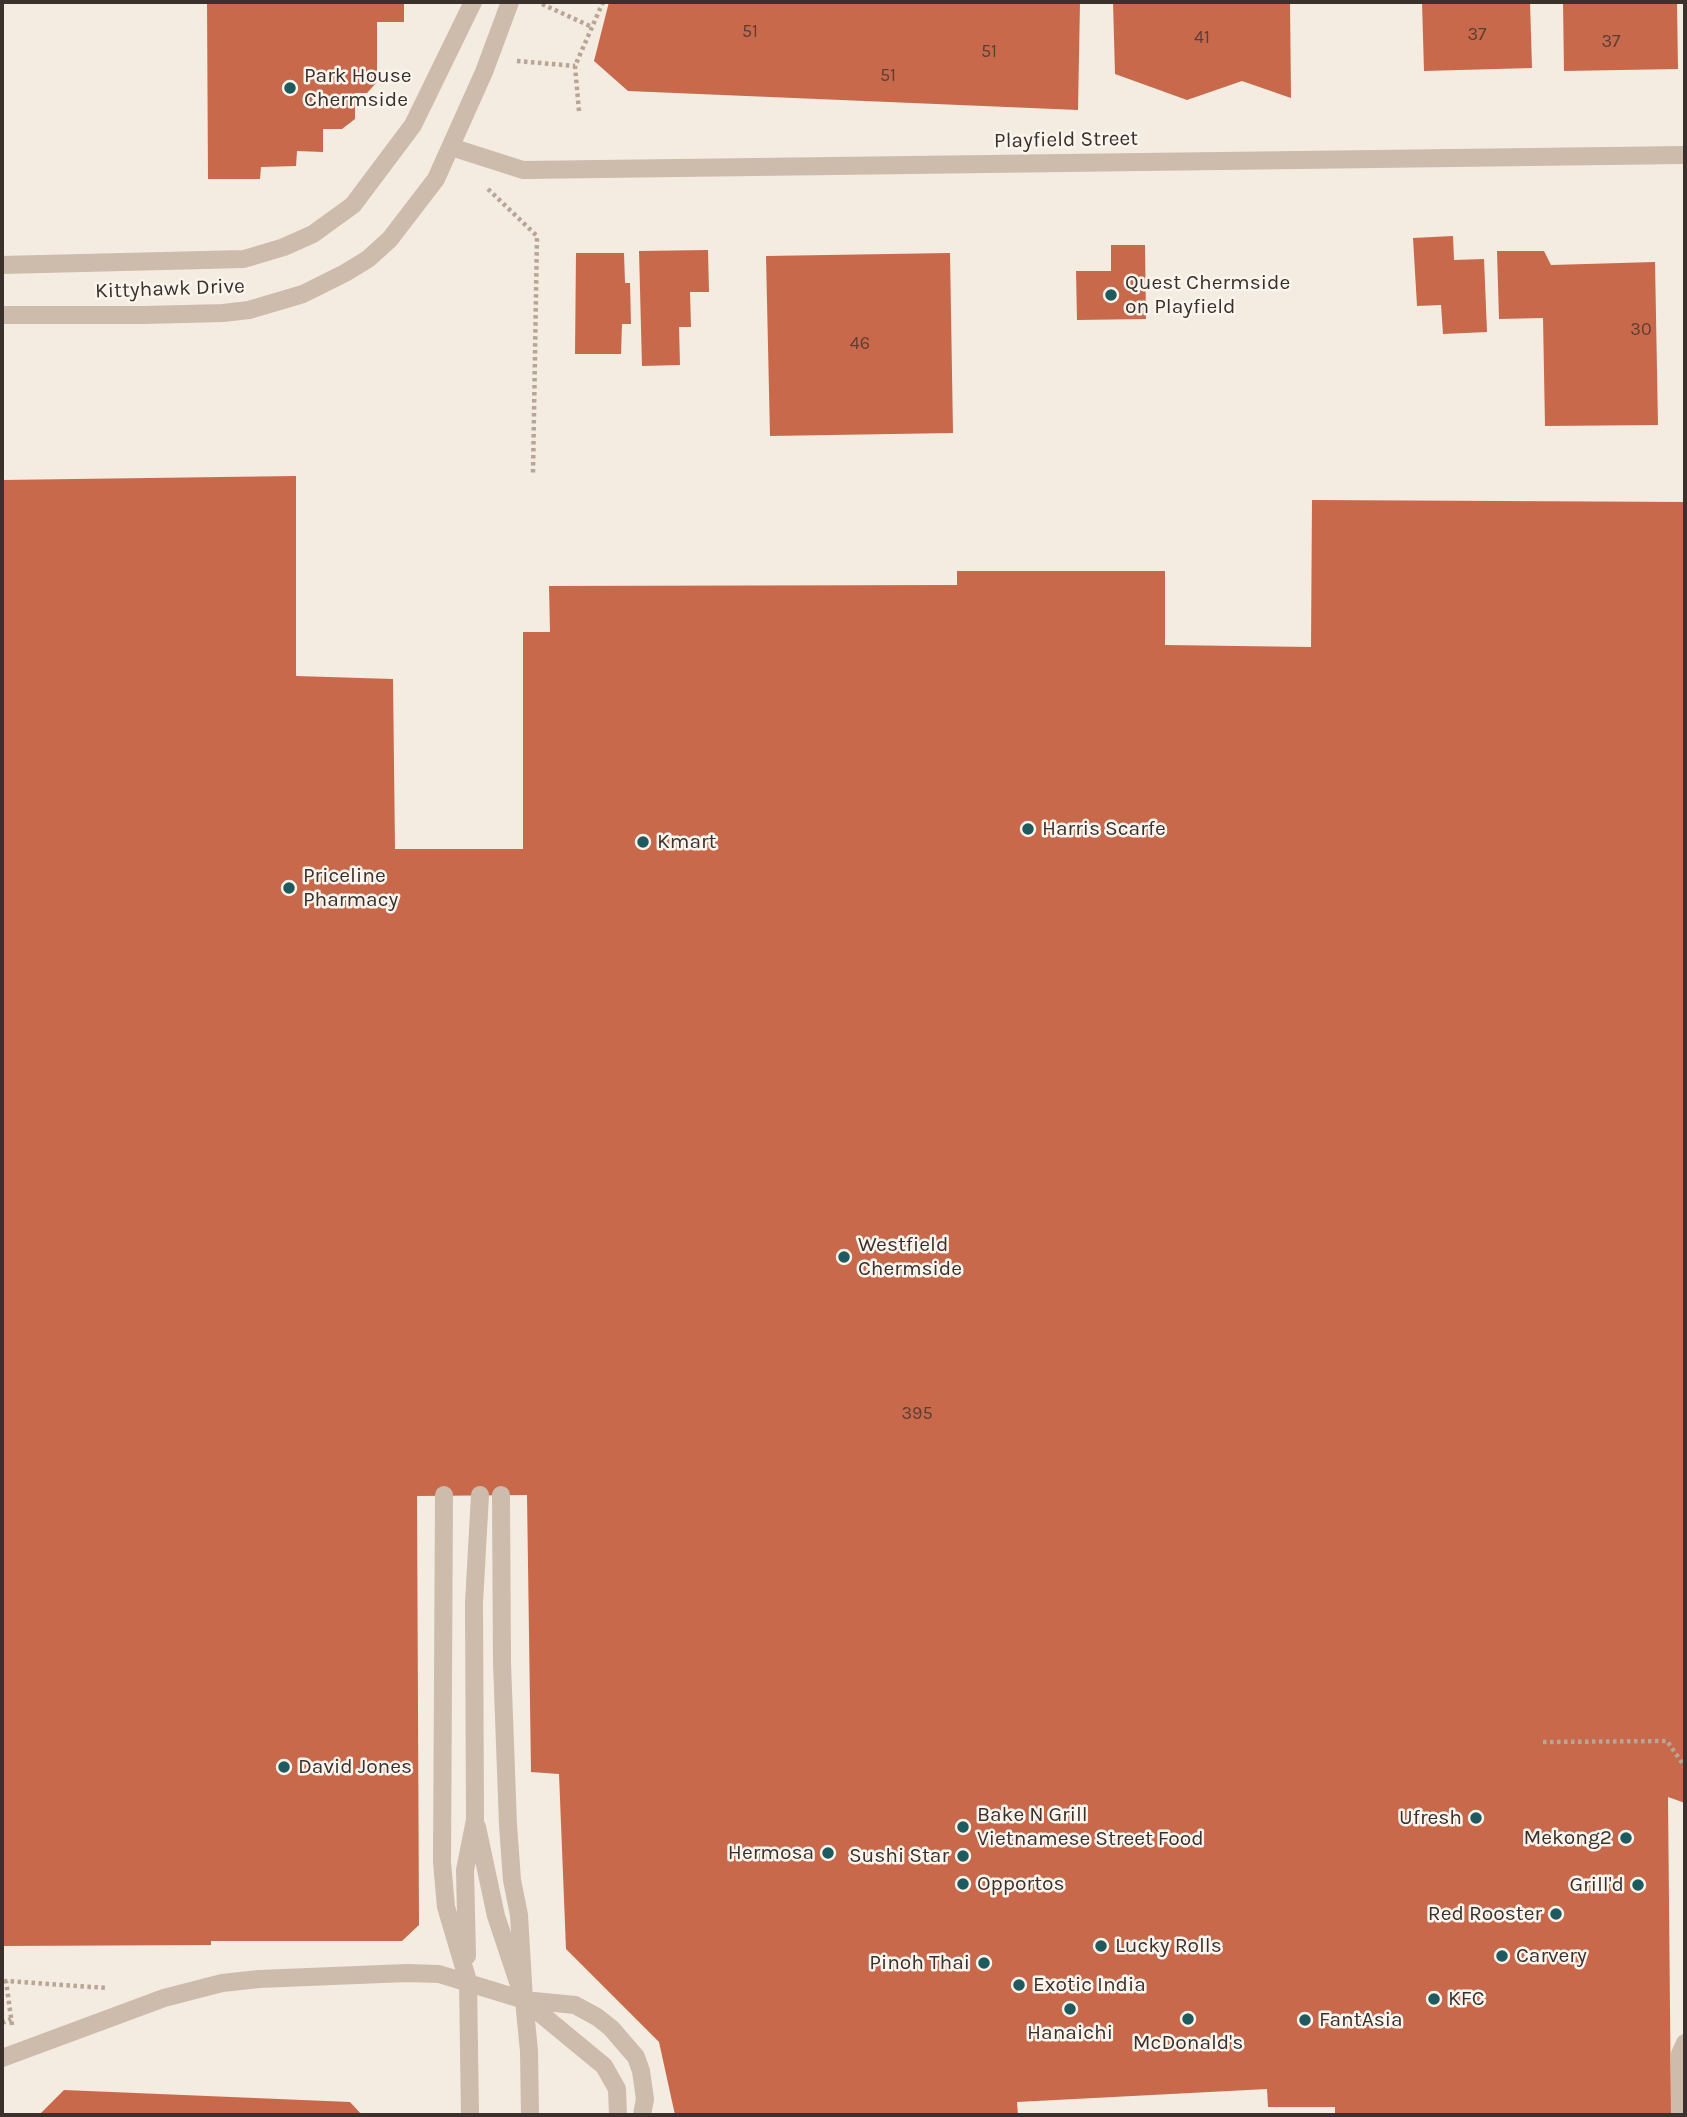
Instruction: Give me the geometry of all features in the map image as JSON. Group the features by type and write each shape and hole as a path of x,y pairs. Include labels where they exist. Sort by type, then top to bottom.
{"street":[{"name":"Kittyhawk Drive","path":"2,265 244,259 284,247 313,234 353,205 413,125 473,2"},
{"name":"Kittyhawk Drive","path":"2,315 223,313 249,310 303,295 368,259 390,239 436,180 484,72 510,2"},
{"name":"Playfield Street","path":"451,147 523,170 1685,155"},
{"path":"443,1495 442,1862 446,1907 468,1981"},
{"path":"470,2115 465,1870 475,1820 474,1603 480,1495"},
{"path":"501,1495 502,1663 508,1825 512,1880 519,1915 530,2115"},
{"path":"475,1820 496,1916 524,2000 604,2066 617,2089 618,2115"},
{"path":"10,2055 164,1998 222,1983 259,1979 439,1974 524,2000 575,2006 597,2017 611,2028 636,2057 641,2070 645,2099 642,2115"},
{"path":"1680,2115 1680,2054 1685,2043"}],"path":[{"path":"579,111 575,66 603,2"},
{"path":"542,4 592,27"},
{"path":"516,61 575,66"},
{"path":"484,186 537,236 533,472"},
{"path":"1543,1742 1667,1741 1685,1767"},
{"path":"10,2055 11,2020 6,1982 106,1987"},
{"path":"2,2024 11,2020"}],"building":[{"name":"Park House Chermside","path":"207,2 404,2 404,22 377,22 377,82 367,93 355,93 355,119 342,129 323,129 323,152 297,151 296,166 261,167 260,179 208,179"},
{"path":"609,2 1080,2 1078,110 628,91 594,61"},
{"path":"1113,2 1290,2 1291,98 1242,81 1187,100 1115,74"},
{"path":"1422,2 1530,2 1532,68 1424,71"},
{"path":"1563,2 1677,2 1678,69 1564,71"},
{"path":"1453,236 1454,260 1484,259 1487,332 1443,334 1441,305 1417,306 1413,238"},
{"name":"Quest Chermside on Playfield","path":"1111,245 1145,245 1146,319 1077,320 1076,271 1111,271"},
{"path":"708,250 709,292 690,292 691,327 679,327 680,365 642,366 639,251"},
{"path":"1497,251 1544,251 1551,265 1655,262 1658,425 1545,426 1543,318 1499,319"},
{"path":"576,253 624,253 625,283 630,283 631,324 622,324 621,354 575,354"},
{"path":"950,253 953,433 770,436 766,256"},
{"name":"Westfield Chermside","path":"296,476 296,676 393,679 395,849 523,849 523,632 550,632 549,586 957,585 957,571 1165,571 1165,645 1311,647 1312,500 1685,502 1685,1803 1668,1797 1671,2115 1335,2115 1335,2107 1268,2107 1267,2089 1017,2102 1018,2115 675,2115 659,2042 566,1949 559,1774 531,1772 527,1495 417,1496 419,1925 402,1941 211,1941 211,1945 2,1946 2,480"},
{"path":"64,2090 350,2102 362,2115 39,2115"}],"place":[{"name":"Park House Chermside","path":"290,88"},
{"name":"Quest Chermside on Playfield","path":"1111,295"},
{"name":"Harris Scarfe","path":"1028,829"},
{"name":"Kmart","path":"643,842"},
{"name":"Priceline Pharmacy","path":"289,888"},
{"name":"Westfield Chermside","path":"844,1257"},
{"name":"David Jones","path":"284,1767"},
{"name":"Ufresh","path":"1476,1818"},
{"name":"Bake N Grill Vietnamese Street Food","path":"963,1827"},
{"name":"Mekong2","path":"1626,1838"},
{"name":"Hermosa","path":"828,1853"},
{"name":"Sushi Star","path":"963,1856"},
{"name":"Opportos","path":"963,1884"},
{"name":"Grill'd","path":"1638,1885"},
{"name":"Red Rooster","path":"1556,1914"},
{"name":"Lucky Rolls","path":"1101,1946"},
{"name":"Carvery","path":"1502,1956"},
{"name":"Pinoh Thai","path":"984,1963"},
{"name":"Exotic India","path":"1019,1985"},
{"name":"KFC","path":"1434,1999"},
{"name":"Hanaichi","path":"1070,2009"},
{"name":"McDonald's","path":"1188,2019"},
{"name":"FantAsia","path":"1305,2020"}]}
